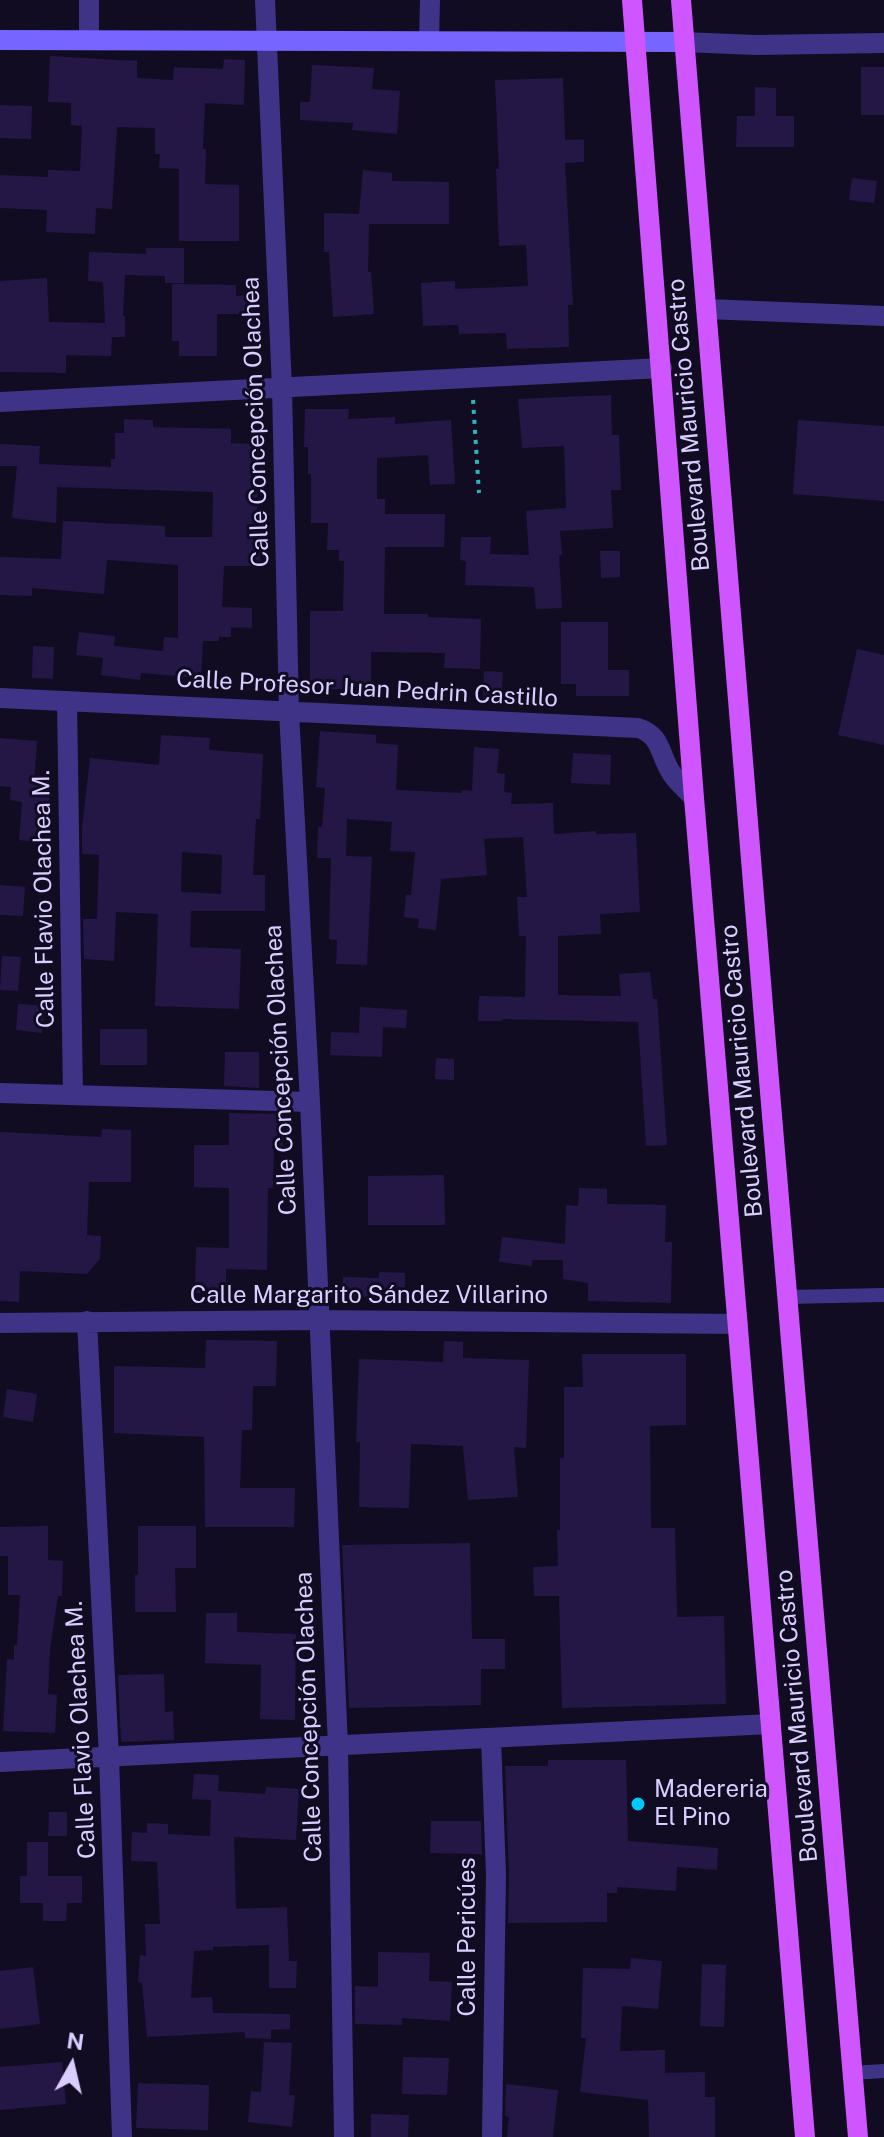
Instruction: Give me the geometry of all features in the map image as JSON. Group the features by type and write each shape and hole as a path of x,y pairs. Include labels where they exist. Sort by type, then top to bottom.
{"main road":[{"name":"Boulevard Mauricio Castro","path":"632,0 694,798 805,2137"},
{"name":"Boulevard Mauricio Castro","path":"681,0 858,2137"}],"street":[{"path":"89,0 89,40"},
{"name":"Calle Concepción Olachea","path":"265,0 282,388 289,712 310,1102 338,1746 344,2137"},
{"path":"429,41 430,0"},
{"path":"0,40 683,42 756,45 884,43"},
{"path":"706,309 884,316"},
{"path":"0,402 662,368"},
{"name":"Calle Profesor Juan Pedrin Castillo","path":"0,698 638,728 649,731 671,773 694,798"},
{"name":"Calle Flavio Olachea M.","path":"67,701 73,1095"},
{"path":"0,1093 310,1102"},
{"name":"Calle Margarito Sández Villarino","path":"0,1323 318,1320 738,1324"},
{"name":"Calle Flavio Olachea M.","path":"87,1321 109,1757 122,2137"},
{"path":"0,1762 771,1724"},
{"name":"Calle Pericúes","path":"491,1738 496,1875 492,2137"}],"lane":[{"path":"787,1297 884,1295"},
{"path":"851,2073 884,2071"}],"path":[{"path":"472,378 479,493"}],"building":[{"path":"50,56 137,61 137,78 173,80 174,67 223,69 224,59 245,60 244,105 205,103 203,149 206,149 205,184 239,185 239,241 179,241 179,169 159,168 160,154 155,154 155,128 117,127 112,209 96,208 95,234 46,232 47,210 0,208 0,175 48,177 48,170 80,171 82,126 71,125 71,103 48,102"},
{"path":"312,65 374,68 372,89 400,91 397,134 352,130 353,123 300,120 300,102 310,102"},
{"path":"861,67 884,67 884,115 861,115"},
{"path":"563,78 565,140 584,139 584,162 565,163 573,305 568,305 569,347 507,349 506,333 459,334 458,325 423,326 421,283 455,281 455,289 528,286 526,245 499,246 495,80"},
{"path":"755,87 776,88 776,116 794,116 794,147 736,147 737,116 755,116"},
{"path":"0,105 32,106 31,139 0,138"},
{"path":"363,170 392,173 392,181 449,182 449,224 369,224 368,272 371,272 374,314 333,317 329,252 324,252 324,213 359,214"},
{"path":"852,178 877,181 874,203 849,200"},
{"path":"146,248 184,248 184,283 165,283 165,276 125,275 125,337 112,337 111,356 66,355 66,373 0,372 0,281 47,278 49,322 105,323 103,282 88,281 89,252 146,254"},
{"path":"172,284 236,285 236,296 253,295 253,314 217,314 217,356 179,356 179,341 172,341"},
{"path":"611,395 612,435 619,435 621,490 611,490 613,528 560,531 562,608 536,609 534,587 465,585 466,561 460,560 461,537 491,537 490,554 529,555 526,511 566,508 564,446 522,448 518,399"},
{"path":"305,409 349,409 348,419 395,417 395,424 451,420 455,484 430,485 428,455 377,458 377,499 385,499 385,514 445,514 444,547 385,547 384,614 481,619 480,669 444,668 445,653 371,652 371,694 342,694 342,689 310,689 310,611 343,611 344,561 339,561 339,550 327,550 328,523 311,523 311,474 308,474 308,447 304,447"},
{"path":"124,419 153,420 153,427 231,429 231,443 258,444 257,538 261,538 260,566 224,566 222,607 252,608 252,628 231,627 231,637 203,641 201,678 141,673 140,680 101,675 103,658 76,655 79,632 115,636 114,646 163,651 164,637 178,638 178,565 107,560 104,594 32,588 32,596 0,595 0,557 61,559 63,521 165,526 165,537 212,537 213,492 57,487 56,523 12,518 17,466 0,466 0,444 40,446 39,464 111,467 111,459 115,459 115,433 124,433"},
{"path":"798,420 884,426 884,501 793,494"},
{"path":"600,551 620,551 620,577 601,578"},
{"path":"561,622 608,622 608,670 629,670 629,696 576,696 576,684 561,684"},
{"path":"33,646 54,647 53,679 32,678"},
{"path":"857,649 884,655 884,745 838,735"},
{"path":"484,671 503,672 501,702 483,701"},
{"path":"320,731 376,735 376,743 398,745 396,790 472,791 474,747 499,749 497,773 505,774 504,792 512,793 511,804 553,803 554,834 596,831 596,834 636,833 640,912 600,914 601,934 558,936 558,995 621,996 619,974 650,972 653,999 657,999 667,1145 646,1146 638,1022 478,1021 479,996 525,997 526,936 519,936 517,897 527,897 523,837 484,839 487,875 441,879 436,930 418,928 419,919 404,917 406,895 411,895 415,852 390,851 392,822 347,819 346,856 372,857 367,965 336,964 337,940 329,939 331,858 317,858 318,827 322,827 325,788 316,787"},
{"path":"161,735 210,738 209,750 263,754 253,875 265,875 265,911 191,911 190,947 241,949 239,1009 155,1006 158,914 116,912 114,961 84,959 83,919 97,919 99,855 82,854 90,758 159,765","holes":["182,852 222,855 221,894 181,892"]},
{"path":"0,738 37,741 34,784 50,786 46,843 19,840 22,802 10,800 11,787 0,786"},
{"path":"573,753 611,755 610,785 571,783"},
{"path":"0,885 25,887 23,916 0,915"},
{"path":"2,956 21,957 18,991 0,990"},
{"path":"18,1004 45,1006 42,1033 16,1030"},
{"path":"360,1007 407,1010 406,1028 383,1027 382,1057 330,1055 331,1032 359,1033"},
{"path":"100,1029 147,1029 147,1065 100,1065"},
{"path":"225,1052 259,1052 259,1088 224,1086"},
{"path":"436,1058 454,1059 454,1080 435,1079"},
{"path":"229,1113 283,1114 283,1149 274,1149 273,1188 268,1188 267,1270 226,1269 226,1293 195,1293 196,1247 229,1248 229,1188 194,1187 194,1145 229,1145"},
{"path":"102,1129 131,1130 131,1182 89,1182 87,1235 101,1236 100,1259 87,1274 20,1271 19,1302 0,1301 0,1132 101,1137"},
{"path":"444,1175 445,1225 368,1225 368,1176"},
{"path":"579,1188 607,1189 607,1204 666,1205 665,1242 672,1242 671,1303 588,1301 588,1283 563,1279 563,1260 532,1260 532,1266 499,1262 502,1237 565,1244 566,1205 578,1206"},
{"path":"379,1272 405,1273 405,1298 342,1296 343,1277 379,1278"},
{"path":"206,1340 277,1341 276,1386 253,1386 252,1430 242,1430 240,1488 295,1488 294,1527 205,1527 204,1437 114,1433 114,1366 205,1368"},
{"path":"444,1341 463,1342 463,1358 529,1360 526,1448 514,1447 518,1497 468,1500 463,1446 411,1444 409,1508 359,1507 360,1442 356,1442 359,1359 443,1362"},
{"path":"582,1354 686,1354 686,1425 650,1426 651,1528 675,1528 677,1617 724,1616 726,1704 562,1708 559,1596 534,1596 533,1567 558,1566 564,1387 583,1387"},
{"path":"7,1389 37,1394 33,1422 3,1417"},
{"path":"48,1526 48,1560 63,1561 62,1596 58,1596 50,1649 48,1694 57,1695 55,1733 3,1731 7,1659 14,1660 20,1595 8,1595 8,1556 0,1556 0,1527"},
{"path":"138,1526 196,1526 196,1568 175,1568 176,1612 135,1612"},
{"path":"470,1543 472,1639 505,1639 505,1669 481,1669 481,1705 349,1708 342,1545"},
{"path":"206,1613 237,1613 237,1632 296,1634 295,1720 260,1719 261,1665 205,1663"},
{"path":"164,1674 165,1712 173,1711 174,1740 121,1742 118,1675"},
{"path":"548,1760 626,1760 628,1841 718,1848 717,1870 677,1867 676,1891 617,1887 617,1893 607,1893 607,1922 508,1923 505,1766 548,1766"},
{"path":"194,1774 219,1775 218,1791 265,1794 266,1787 299,1789 296,1840 234,1837 236,1909 287,1907 289,1961 297,1961 296,1988 269,1988 269,1945 213,1947 213,1950 194,1951 191,1998 212,1997 213,2013 290,2014 290,2029 271,2030 271,2039 245,2038 245,2032 147,2037 142,1983 138,1982 140,1955 146,1956 145,1924 160,1924 157,1862 131,1861 132,1832 147,1833 147,1823 168,1824 168,1834 210,1836 211,1800 192,1799"},
{"path":"49,1812 67,1812 67,1836 48,1836"},
{"path":"431,1821 481,1821 482,1854 430,1853"},
{"path":"27,1842 48,1842 48,1876 82,1876 82,1903 67,1903 66,1921 43,1921 43,1903 20,1903 20,1876 27,1876"},
{"path":"378,1952 430,1953 429,1981 452,1982 450,2021 402,2018 402,2025 355,2024 355,1986 378,1987"},
{"path":"631,1958 662,1961 658,2009 622,2006 620,2051 665,2050 665,2073 705,2072 705,2097 715,2097 715,2137 649,2137 648,2100 580,2092 586,2038 581,2038 583,1968 630,1969"},
{"path":"702,1964 726,1965 724,2027 700,2026"},
{"path":"33,1967 40,2024 0,2029 0,1971"},
{"path":"264,2042 292,2043 289,2095 295,2095 292,2127 248,2122 251,2091 261,2092"},
{"path":"403,2057 449,2058 447,2095 402,2094"},
{"path":"62,2062 66,2104 0,2110 0,2067"},
{"path":"138,2083 209,2085 208,2130 136,2128"},
{"path":"506,2084 558,2090 553,2137 507,2137"},
{"path":"371,2114 409,2115 408,2137 371,2137"}],"place":[{"name":"Madereria El Pino","path":"638,1804"}]}
